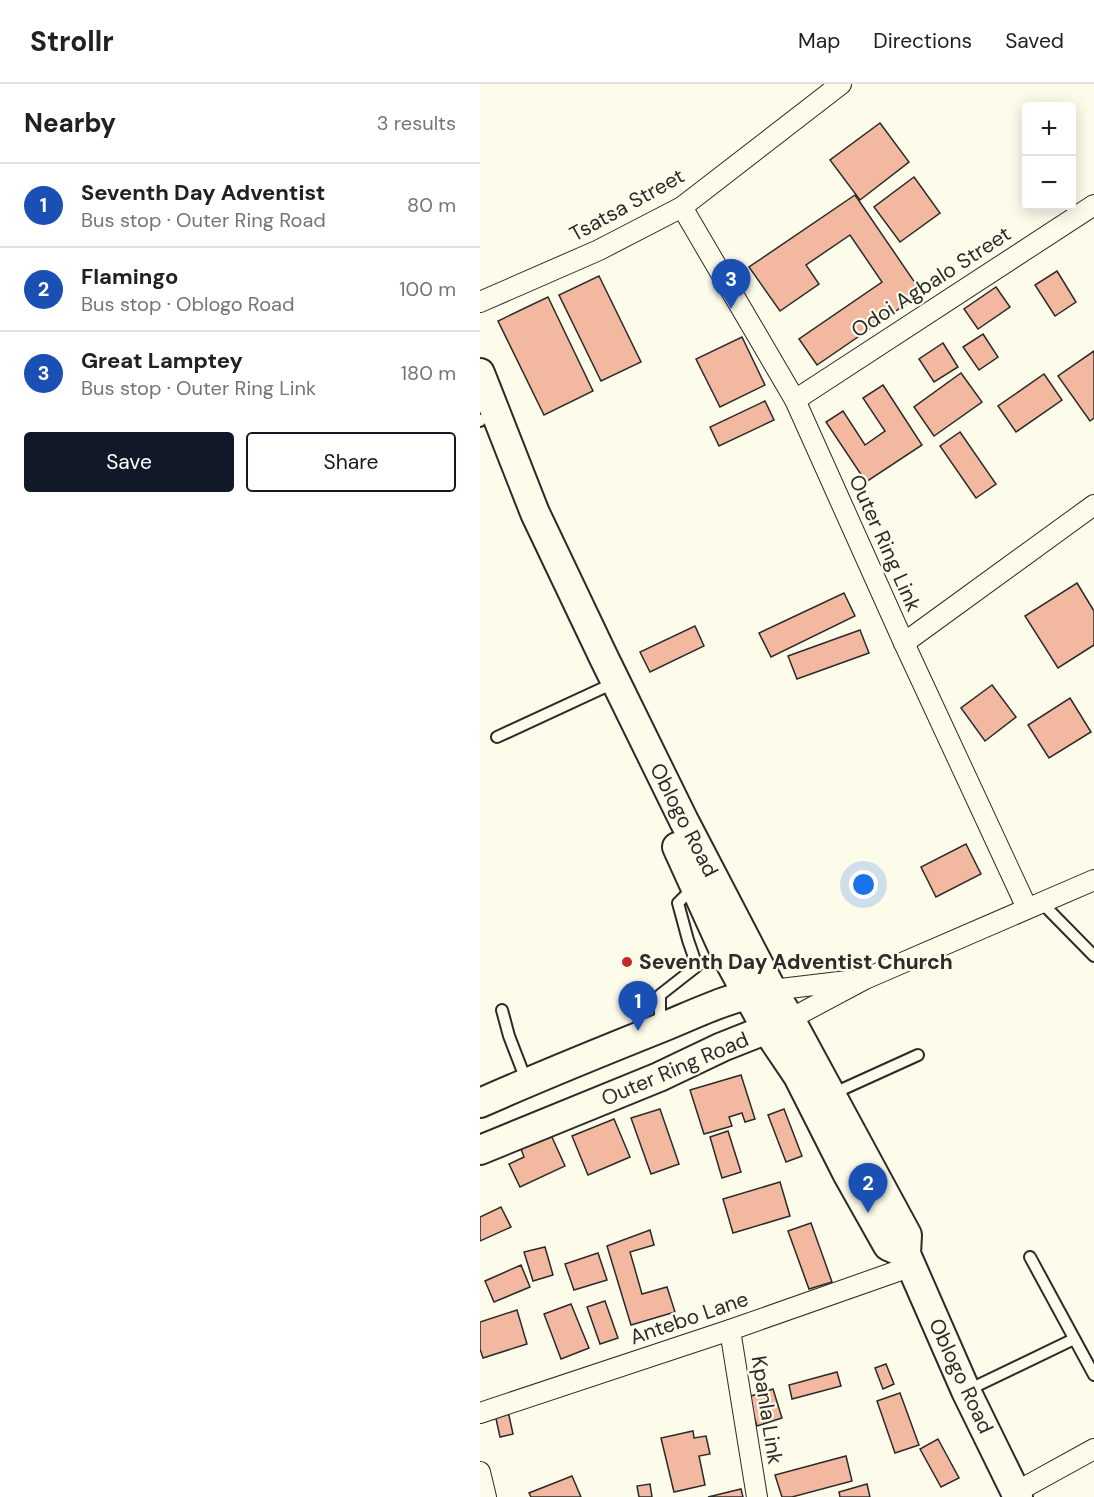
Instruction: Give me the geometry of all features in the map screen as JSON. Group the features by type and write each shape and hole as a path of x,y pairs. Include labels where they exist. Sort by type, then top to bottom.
{"main road":[{"name":"Oblogo Road","path":"480,374 540,524 684,821 760,992 779,1025 832,1095 907,1235 909,1260 966,1391 1017,1495"},
{"name":"Oblogo Road","path":"480,420 726,955 760,992"},
{"name":"Outer Ring Road","path":"480,1103 659,1029 760,992"},
{"name":"Oblogo Road","path":"779,1025 798,1076 848,1175 888,1246 909,1260"},
{"name":"Outer Ring Road","path":"480,1150 779,1025"}],"street":[{"name":"Tsatsa Street","path":"480,302 599,250 682,207 841,84"},
{"name":"Odoi Agbalo Street","path":"795,400 1094,205"},
{"name":"Outer Ring Link","path":"682,207 795,400 904,643 1034,905"},
{"path":"904,643 1094,505"},
{"name":"Outer Ring Road","path":"779,1025 865,979 1094,880"},
{"name":"Outer Ring Road","path":"760,992 825,982 865,979"},
{"name":"Antebo Lane","path":"480,1413 730,1330 909,1260"},
{"name":"Kpanla Link","path":"730,1330 757,1497"},
{"path":"1017,1495 1094,1449"},
{"path":"480,1472 486,1497"}],"lane":[{"path":"497,738 603,688"},
{"path":"659,1029 660,996 698,966 678,903 695,886"},
{"path":"1034,905 1094,956"},
{"path":"502,1010 509,1036 527,1082"},
{"path":"832,1095 918,1055"},
{"path":"1030,1257 1094,1375"},
{"path":"966,1391 1074,1339"}],"building":[{"path":"880,123 909,162 860,200 830,160"},
{"path":"914,177 940,213 900,242 874,207"},
{"path":"855,195 922,293 817,365 799,339 882,282 850,235 806,265 819,284 780,311 749,267"},
{"path":"1057,271 1076,302 1055,316 1035,285"},
{"path":"599,276 641,362 601,381 559,295"},
{"path":"996,287 1010,307 978,329 964,309"},
{"path":"548,297 593,391 544,415 498,321"},
{"path":"983,334 998,357 979,370 963,347"},
{"path":"742,337 765,385 720,407 696,359"},
{"path":"943,343 958,367 934,382 919,359"},
{"path":"1094,351 1094,418 1090,421 1058,376"},
{"path":"961,373 982,402 934,436 914,407"},
{"path":"1044,374 1062,400 1016,432 998,406"},
{"path":"883,385 922,445 866,482 826,422 843,411 865,445 885,431 863,398"},
{"path":"765,401 774,420 719,446 710,427"},
{"path":"960,432 996,484 976,498 940,446"},
{"path":"1077,583 1094,611 1094,645 1058,668 1025,616"},
{"path":"844,593 855,616 771,657 759,633"},
{"path":"695,626 704,646 650,672 640,652"},
{"path":"860,630 869,653 797,679 788,656"},
{"path":"992,685 1016,717 985,741 961,708"},
{"path":"1070,698 1091,732 1049,758 1028,725"},
{"path":"966,844 981,874 936,897 921,867"},
{"path":"741,1075 755,1119 745,1122 742,1113 729,1117 732,1126 704,1134 690,1090"},
{"path":"660,1109 679,1164 651,1174 631,1118"},
{"path":"784,1109 802,1156 786,1162 768,1115"},
{"path":"614,1119 630,1157 588,1175 572,1136"},
{"path":"728,1131 741,1172 722,1178 710,1137"},
{"path":"551,1135 565,1166 520,1187 509,1164 524,1157 521,1149"},
{"path":"780,1182 790,1216 733,1233 723,1199"},
{"path":"501,1207 511,1227 480,1241 480,1217"},
{"path":"811,1223 832,1282 809,1289 788,1231"},
{"path":"650,1230 654,1245 630,1252 642,1294 667,1287 675,1312 631,1325 607,1246"},
{"path":"545,1247 553,1275 533,1281 524,1252"},
{"path":"598,1253 607,1280 574,1290 565,1264"},
{"path":"521,1265 530,1287 494,1302 485,1281"},
{"path":"605,1301 618,1338 600,1344 587,1307"},
{"path":"571,1304 589,1348 561,1359 544,1314"},
{"path":"517,1310 527,1344 483,1358 480,1349 480,1322"},
{"path":"886,1364 894,1384 883,1389 875,1368"},
{"path":"837,1372 841,1386 792,1399 789,1385"},
{"path":"773,1389 782,1418 757,1426 748,1397"},
{"path":"900,1393 919,1445 895,1453 877,1401"},
{"path":"508,1411 513,1434 500,1437 495,1414"},
{"path":"693,1431 694,1438 706,1436 710,1454 699,1456 705,1485 674,1492 661,1438"},
{"path":"938,1439 959,1478 941,1487 920,1449"},
{"path":"846,1456 852,1481 792,1497 782,1497 775,1475"},
{"path":"572,1476 581,1497 531,1497 529,1493"},
{"path":"650,1484 652,1497 639,1497 637,1486"},
{"path":"867,1484 870,1497 840,1497 839,1492"},
{"path":"741,1489 743,1497 708,1497"}],"place":[{"name":"Great Lamptey","path":"731,309"},
{"name":"Seventh Day Adventist Church","path":"627,962"},
{"name":"Seventh Day Adventist","path":"638,1031"},
{"name":"Flamingo","path":"868,1213"}]}
